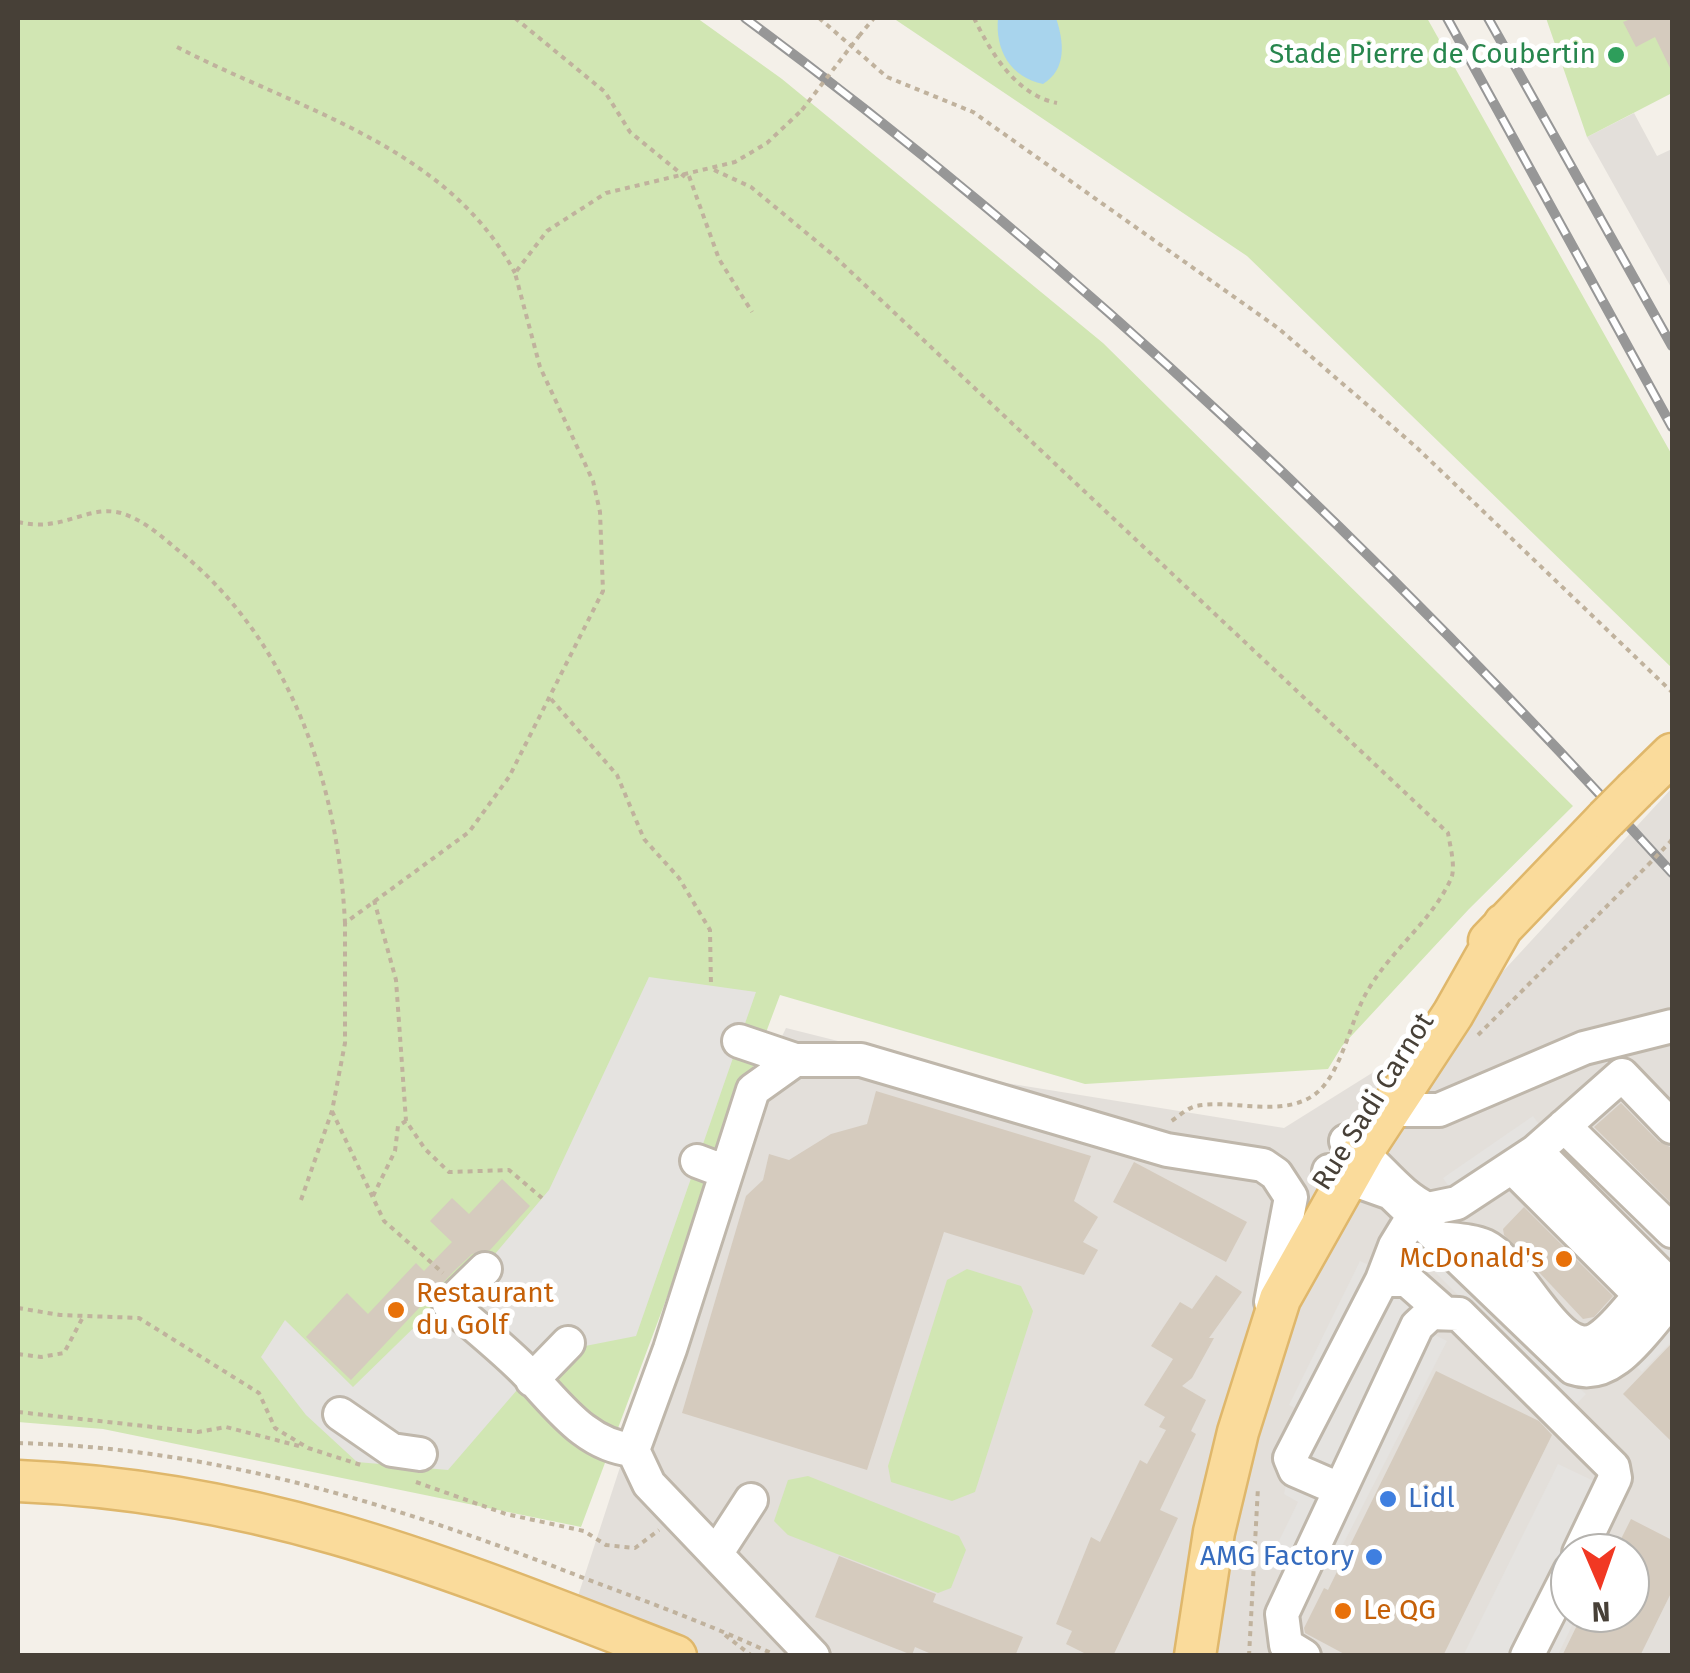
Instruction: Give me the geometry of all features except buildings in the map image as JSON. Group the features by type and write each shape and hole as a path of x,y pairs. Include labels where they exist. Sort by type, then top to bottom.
{"main road":[{"name":"Rue Sadi Carnot","path":"1195,1656 1214,1532 1275,1310 1346,1161 1422,1022 1504,924 1672,754"},
{"name":"Rue Sadi Carnot","path":"1346,1161 1453,1014 1504,924"},
{"name":"Rue Sadi Carnot","path":"1223,1656 1230,1473"},
{"path":"18,1481 173,1494 292,1519 394,1548 676,1656"}],"lane":[{"path":"1394,1100 1404,1110 1440,1110 1584,1048 1672,1026"},
{"path":"739,1041 795,1060 860,1060 1142,1143 1263,1166 1287,1187 1292,1209 1275,1275 1275,1310"},
{"path":"795,1060 753,1090 712,1167 670,1349 632,1450 649,1484 813,1656"},
{"path":"1346,1161 1421,1206 1442,1208 1457,1203 1524,1159 1622,1076 1672,1128"},
{"path":"1564,1126 1672,1231"},
{"path":"1346,1161 1414,1215 1573,1368 1591,1372 1610,1366 1668,1304 1668,1286 1524,1159"},
{"path":"1439,1238 1486,1246 1535,1296 1562,1307 1582,1340 1600,1337 1636,1300 1636,1290 1524,1159"},
{"path":"1439,1238 1440,1225 1457,1203"},
{"path":"1339,1489 1296,1470 1290,1458 1414,1215"},
{"path":"474,1279 449,1304 532,1380 545,1397 606,1448 632,1450"},
{"path":"1382,1280 1407,1280 1441,1310 1459,1314 1613,1467 1615,1478 1589,1533"},
{"path":"1304,1656 1286,1645 1282,1614 1417,1326 1441,1310"},
{"path":"532,1380 568,1344"},
{"path":"340,1414 392,1450 420,1454"},
{"path":"716,1554 750,1500"},
{"path":"1527,1656 1550,1611"}],"path":[{"path":"515,18 605,92 630,132 687,176 719,259 752,312"},
{"path":"819,18 888,77 973,112 1278,328 1415,446 1672,692"},
{"path":"516,272 547,231 606,193 714,170 767,142 802,110 874,18"},
{"path":"974,18 987,45 1016,80 1032,95 1057,103"},
{"path":"177,47 241,80 350,123 427,175 499,242 516,272 540,367 593,481 600,512 602,591 509,776 469,832 345,923"},
{"path":"714,170 751,187 833,256 1448,833 1454,874 1428,917 1395,949 1368,989 1342,1046 1338,1066 1324,1086 1310,1098 1286,1106 1194,1106 1142,1143"},
{"path":"18,522 62,525 94,512 120,513 149,526 209,575 244,618 299,708 341,850 345,923 345,1043 332,1111 301,1200"},
{"path":"551,699 617,775 644,839 680,878 710,930 711,986"},
{"path":"1472,1041 1672,840"},
{"path":"374,900 390,944 396,980 406,1121 425,1149 449,1172 510,1170 542,1198"},
{"path":"332,1111 384,1222 474,1279"},
{"path":"372,1196 395,1151 398,1126 406,1121"},
{"path":"18,1354 41,1357 64,1353 75,1324 84,1315"},
{"path":"18,1412 198,1432 226,1427 308,1448"},
{"path":"752,1656 713,1627 776,1656"}],"shaded area":[{"path":"1634,113 1657,156 1672,149 1672,289 1587,137"},
{"path":"1672,788 1672,1655 685,1655 577,1599 716,1173 786,1028 1006,1083 1284,1128 1460,1018"},
{"path":"649,977 756,992 636,1336 575,1348 517,1390 448,1470 357,1462 306,1415 261,1357 285,1320 353,1387 436,1306 484,1267 549,1190"},
{"path":"1533,1116 1543,1130 1453,1193 1443,1178"},
{"path":"1572,1151 1672,1248 1672,1274 1559,1164"},
{"path":"1430,1245 1586,1394 1572,1409 1419,1256"},
{"path":"1360,1261 1375,1268 1415,1303 1417,1326 1447,1341 1330,1570 1277,1545 1298,1502 1284,1494 1301,1411 1289,1405"},
{"path":"1672,1313 1672,1341 1642,1372 1628,1358"},
{"path":"1558,1464 1600,1484 1576,1533 1550,1533 1550,1633 1568,1633 1558,1655 1463,1656"}],"green space":[{"path":"18,18 697,18 782,79 1103,343 1573,806 1469,909 1342,1046 1328,1069 1085,1084 780,995 581,1527 103,1429 18,1422"},
{"path":"893,18 1427,18 1672,455 1672,668 1247,256"},
{"name":"Stade Pierre de Coubertin","path":"1546,18 1672,18 1672,93 1587,137"},
{"path":"967,1269 1021,1286 1033,1311 975,1492 952,1501 891,1482 888,1466 947,1280"},
{"path":"808,1476 959,1536 966,1550 951,1588 938,1593 788,1535 774,1521 788,1480"}],"water":[{"path":"998,18 1056,18 1062,54 1051,78 1043,84 1013,68 999,41"}],"railway":[{"path":"745,18 993,213 1230,422 1455,643 1672,873"},
{"path":"1447,18 1672,427"},
{"path":"1488,18 1672,346"}],"place":[{"name":"Stade Pierre de Coubertin","path":"1616,55"},
{"name":"McDonald's","path":"1564,1259"},
{"name":"Restaurant du Golf","path":"396,1310"},
{"name":"Lidl","path":"1388,1499"},
{"name":"AMG Factory","path":"1374,1557"},
{"name":"Le QG","path":"1343,1611"}]}
